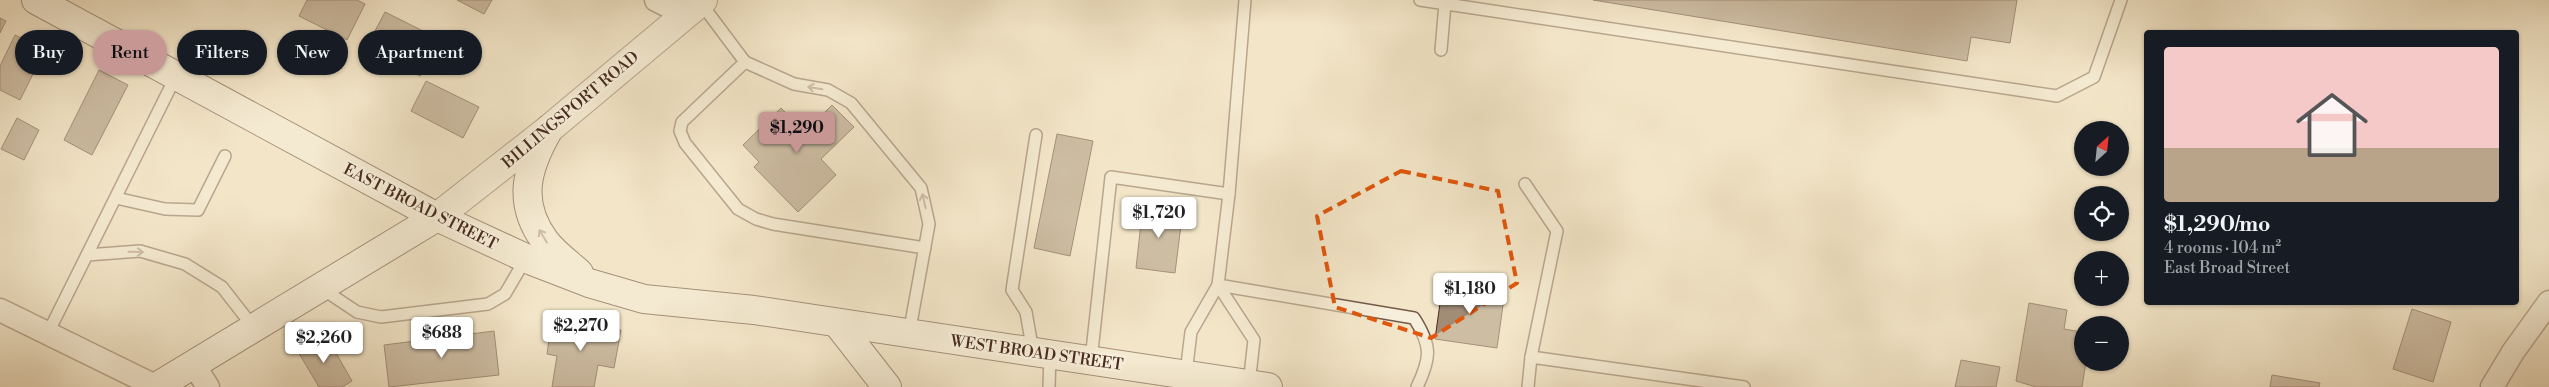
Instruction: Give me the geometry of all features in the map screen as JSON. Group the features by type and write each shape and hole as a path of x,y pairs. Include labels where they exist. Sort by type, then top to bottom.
{"main road":[{"name":"EAST BROAD STREET","path":"36,0 436,217 526,258 589,282 644,299 754,310 837,323"},
{"name":"BILLINGSPORT ROAD","path":"157,387 201,376 254,328 436,217 549,129 696,4"},
{"path":"549,129 537,150 528,176 527,205 544,241 589,282"},
{"path":"837,323 887,387"},
{"name":"WEST BROAD STREET","path":"837,323 1091,360 1168,377 1258,386"}],"street":[{"path":"656,0 696,4"},
{"path":"2492,387 2512,352 2549,302"},
{"path":"0,310 157,387"}],"lane":[{"path":"1168,377 1218,285 1229,194 1245,0"},
{"path":"1420,0 2057,96 2094,77 2121,0"},
{"path":"696,4 745,62 794,84 828,90 851,103 921,188 929,224 909,334"},
{"path":"1441,50 1445,4"},
{"path":"745,62 682,122 680,131 684,142 738,209 756,219 773,224 924,248"},
{"path":"48,333 176,76"},
{"path":"1036,135 1012,290 1026,312 1042,353 1049,387"},
{"path":"116,198 165,209 198,210 225,156"},
{"path":"1091,360 1111,177 1229,194"},
{"path":"1525,184 1557,231 1531,357 1528,387"},
{"path":"87,255 140,251 185,264 222,287 254,328"},
{"path":"321,288 357,312 381,317 488,304 505,294 526,258"},
{"path":"1218,285 1254,340 1258,386"},
{"path":"1218,285 1414,318 1426,336 1428,364 1417,387"},
{"path":"1531,357 1744,387"}],"highlighted area":[{"path":"1401,171 1498,191 1517,283 1431,338 1335,307 1317,216"}],"building":[{"path":"307,0 357,0 365,4 348,38 348,30 327,30 299,16"},
{"path":"457,0 492,0 484,14"},
{"path":"1593,0 2017,0 2010,43 1971,37 1967,61"},
{"path":"385,12 421,30 376,30"},
{"path":"0,18 6,21 0,33"},
{"path":"15,35 15,75 32,75 20,100 0,90 0,66"},
{"path":"96,75 109,75 128,85 92,155 64,140"},
{"path":"426,81 479,107 463,138 411,111"},
{"path":"832,105 854,127 821,159 836,175 798,212 754,167 759,162 743,145 781,108 805,132"},
{"path":"17,118 39,130 24,160 1,149"},
{"path":"1057,134 1093,141 1070,256 1034,248"},
{"path":"1143,205 1183,209 1175,273 1136,268"},
{"path":"1443,282 1505,291 1497,348 1435,339"},
{"path":"2029,303 2067,310 2064,329 2074,331 2074,371 2085,371 2082,387 2036,387 2016,381"},
{"path":"2412,309 2451,322 2433,382 2393,369"},
{"path":"552,318 621,330 614,368 598,365 594,387 552,387 557,356 547,354"},
{"path":"494,331 499,375 389,387 384,345"},
{"path":"325,334 352,381 342,387 319,387 297,350"},
{"path":"1961,360 2000,367 1996,387 1955,387"},
{"path":"2272,375 2320,383 2319,387 2270,387"}]}
